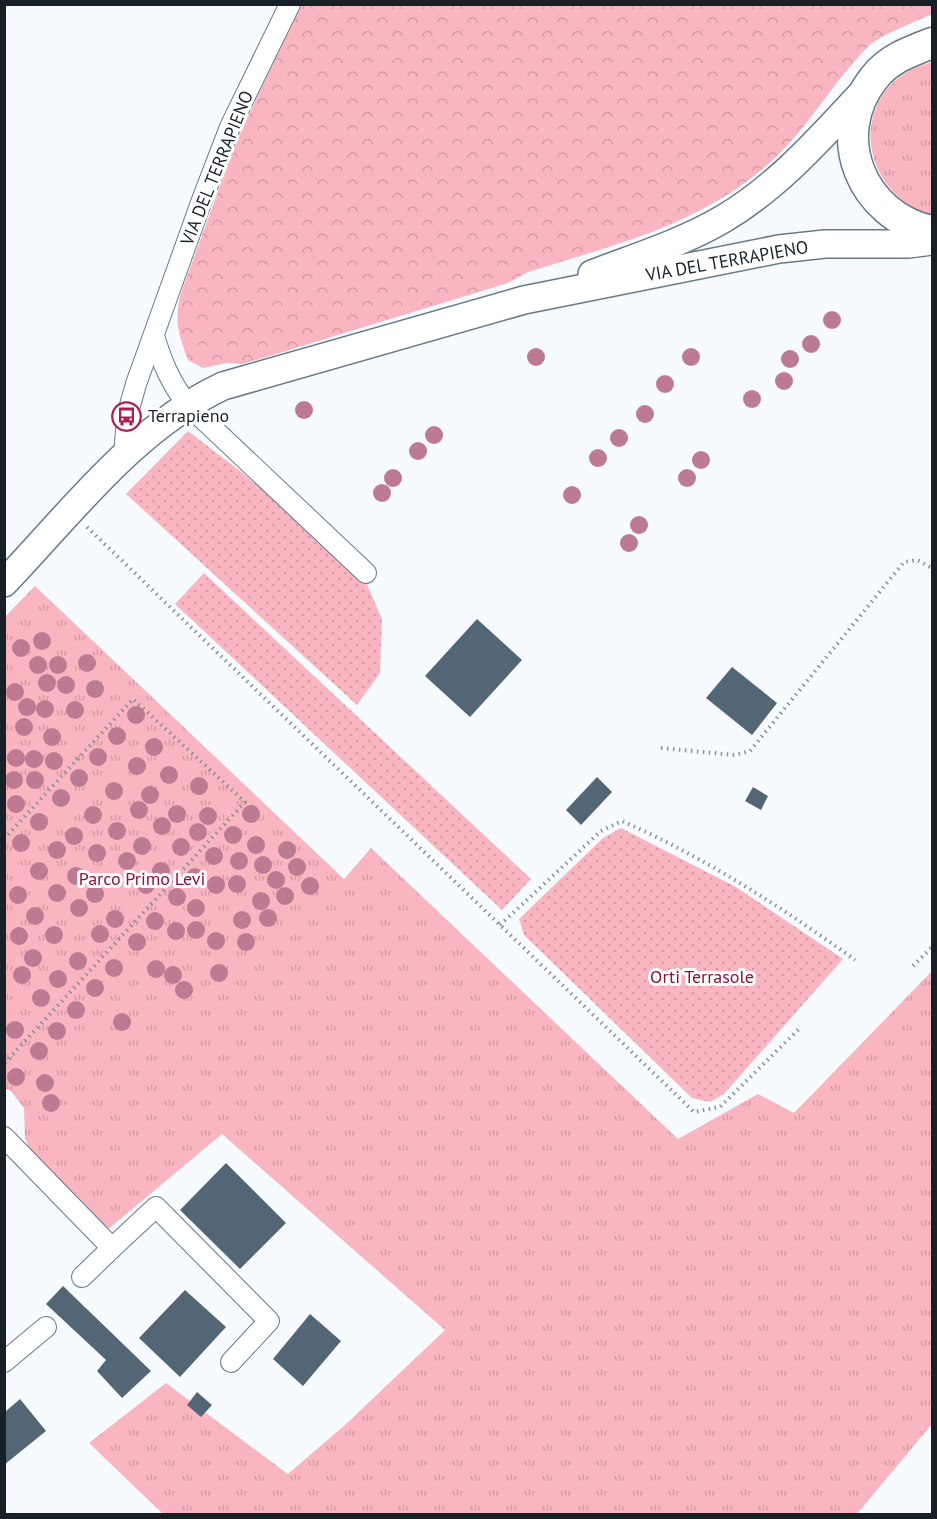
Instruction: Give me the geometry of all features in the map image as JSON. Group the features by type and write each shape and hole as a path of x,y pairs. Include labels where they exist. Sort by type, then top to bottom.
{"main road":[{"path":"933,43 892,60 875,76 867,88 857,114 853,139 856,165 865,186 903,223 933,231"}],"street":[{"name":"VIA DEL TERRAPIENO","path":"124,456 127,416 139,375 230,127 290,4"},
{"name":"VIA DEL TERRAPIENO","path":"524,300 683,238 725,218 783,175 867,88"},
{"name":"VIA DEL TERRAPIENO","path":"4,583 124,456 162,422 187,404 249,377 524,300 779,249 825,244 909,244 933,241"},
{"path":"154,336 171,383 187,404 366,573"},
{"path":"4,1137 112,1248"},
{"path":"82,1277 156,1207 269,1322 231,1362"},
{"path":"4,1362 46,1327"}],"path":[{"path":"71,513 694,1112 720,1107 801,1027"},
{"path":"661,748 735,755 750,751 904,562 917,560 933,568"},
{"path":"4,839 133,699 245,802 4,1064"},
{"path":"500,925 602,831 622,821 672,843 820,934 855,960"},
{"path":"913,966 933,947"}],"green space":[{"path":"932,4 932,14 872,43 778,155 751,179 692,215 628,240 528,272 508,283 243,364 227,363 203,368 188,360 182,342 178,327 181,293 236,142 301,5"},
{"path":"932,62 932,217 906,203 886,184 875,161 870,137 874,113 885,91 905,74"},
{"path":"188,431 244,474 366,582 382,619 380,673 357,705 126,494"},
{"path":"204,573 531,879 502,910 175,604"},
{"name":"Parco Primo Levi","path":"35,586 344,879 371,848 678,1139 758,1094 794,1113 932,971 932,1424 857,1514 163,1514 89,1443 166,1383 288,1474 345,1425 445,1330 222,1134 106,1231 37,1164 25,1139 24,1108 10,1090 5,1089 4,618"},
{"name":"Orti Terrasole","path":"621,828 736,887 843,959 724,1094 710,1102 692,1098 524,935 519,919 603,838"}],"building":[{"path":"477,619 522,660 470,717 425,676"},
{"path":"732,667 777,703 752,735 706,698"},
{"path":"597,777 612,792 581,825 566,810"},
{"path":"753,787 768,796 761,810 745,801"},
{"path":"226,1163 286,1223 240,1269 180,1210"},
{"path":"63,1286 151,1371 122,1398 97,1371 106,1360 46,1304"},
{"path":"185,1290 226,1327 180,1377 139,1338"},
{"path":"310,1314 341,1341 303,1386 273,1359"},
{"path":"197,1392 212,1405 201,1417 187,1405"},
{"path":"20,1399 46,1431 4,1465 4,1409 6,1411"}],"place":[{"name":"Terrapieno","path":"127,416"}]}
